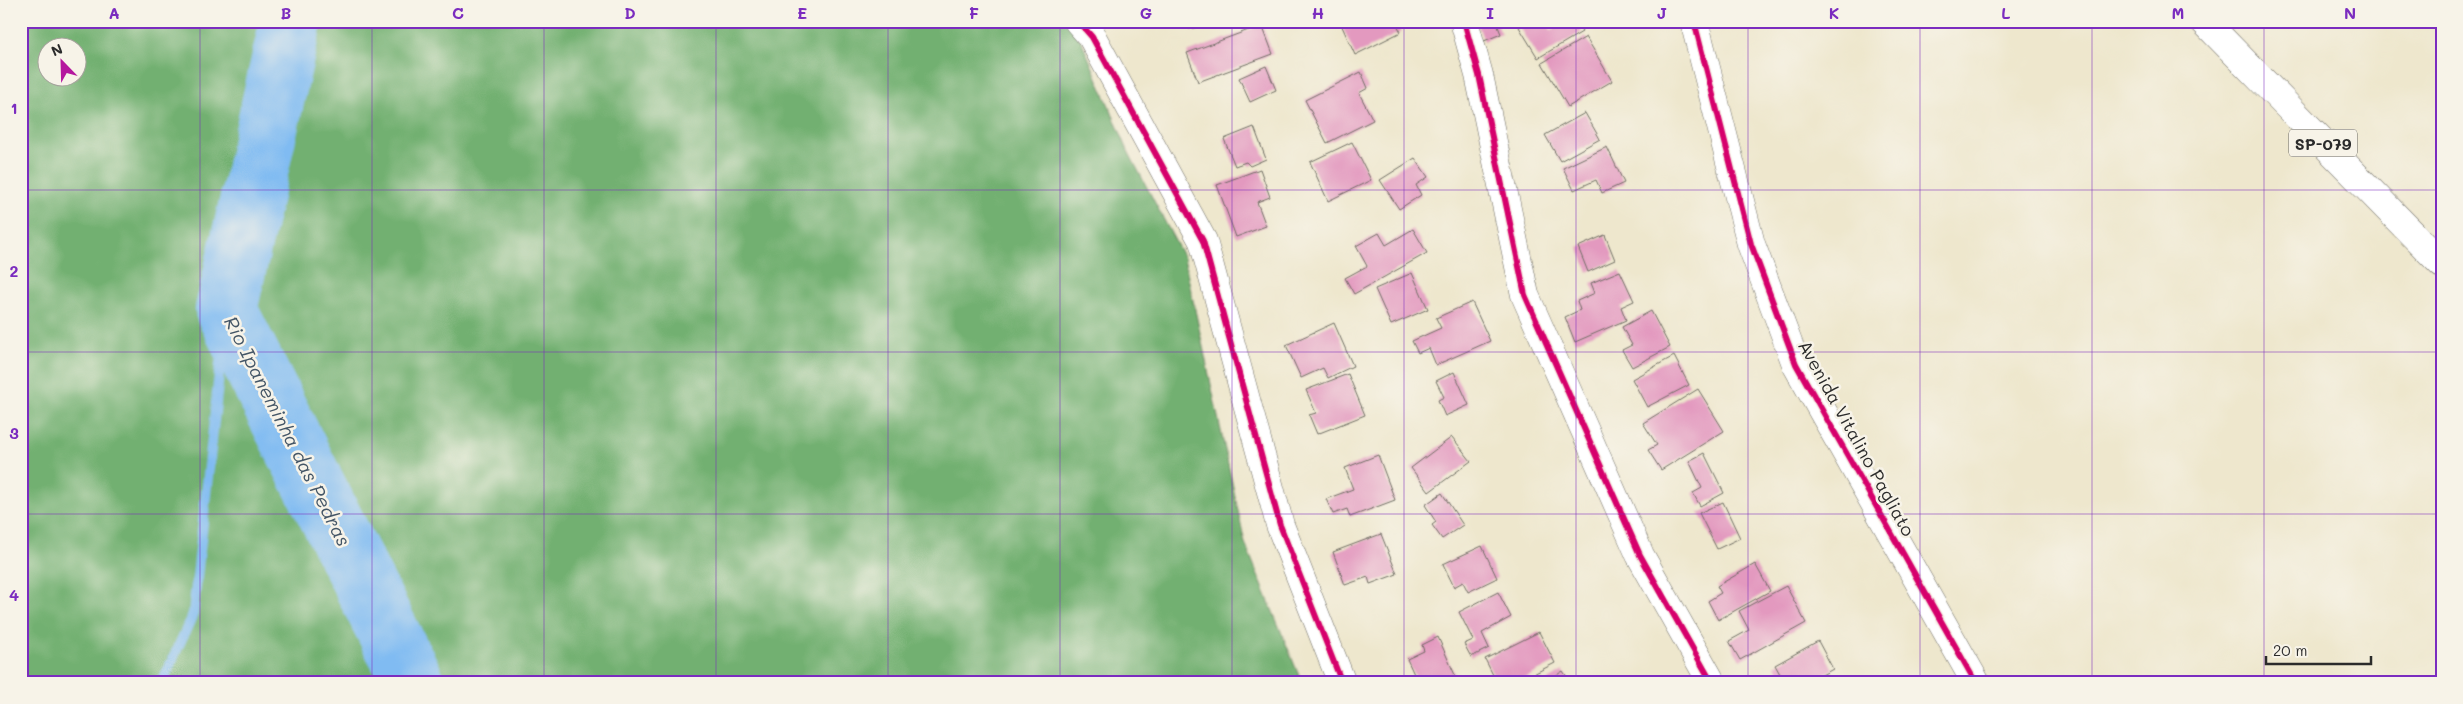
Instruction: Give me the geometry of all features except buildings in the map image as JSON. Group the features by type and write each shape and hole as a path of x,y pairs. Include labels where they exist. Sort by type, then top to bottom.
{"street":[{"path":"1078,21 1092,37 1203,241 1280,525 1342,683"},
{"path":"1464,21 1480,75 1525,295 1640,555 1712,683"},
{"name":"Avenida Vitalino Pagliato","path":"1694,21 1750,244 1796,364 1976,683"},
{"name":"SP-079","path":"2204,21 2442,264"}],"green space":[{"path":"21,21 1067,21 1082,42 1129,153 1184,258 1245,543 1302,683 21,683"}],"waterway":[{"name":"Rio Ipaneminha das Pedras","path":"291,21 226,310 414,683"},
{"path":"162,683 193,614 226,310"}],"cycle path":[{"path":"1078,21 1092,37 1203,241 1280,525 1342,683"},
{"path":"1464,21 1479,75 1525,295 1640,555 1712,683"},
{"path":"1694,21 1751,244 1796,364 1976,683"}]}
